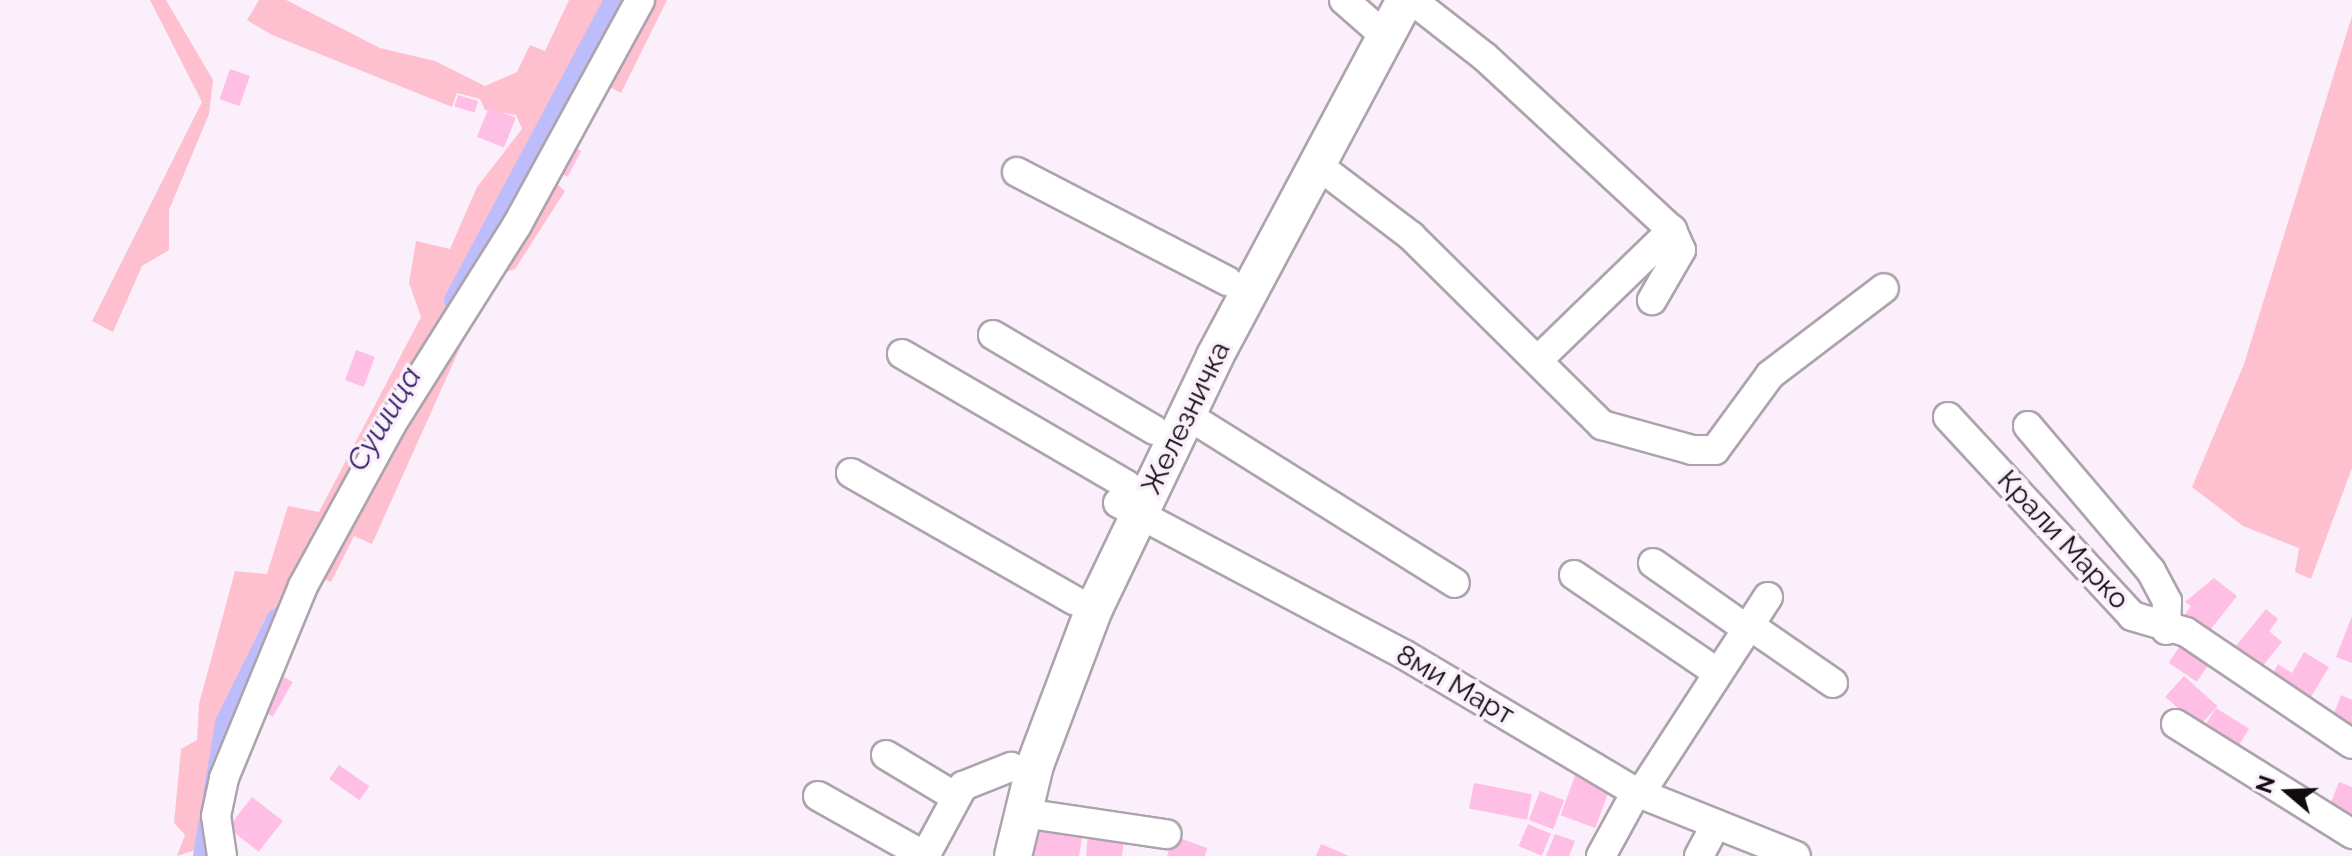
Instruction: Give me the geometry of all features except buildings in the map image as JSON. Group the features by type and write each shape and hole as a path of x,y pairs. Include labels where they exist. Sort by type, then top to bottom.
{"main road":[{"name":"Железничка","path":"1013,856 1023,813 1062,691 1154,430 1227,281 1367,14 1405,0"},
{"name":"Железничка","path":"989,856 1011,767 1074,600 1128,500 1187,415 1315,163 1367,14"}],"street":[{"path":"222,856 216,816 224,778 303,586 391,425 517,225 640,0"},
{"path":"1412,0 1485,57 1672,230 1681,250 1652,300"},
{"path":"1315,163 1411,236 1602,425 1715,450 1770,375 1884,288"},
{"path":"1017,172 1227,281"},
{"path":"1538,360 1672,230"},
{"path":"993,335 1154,430"},
{"name":"8ми Март","path":"902,354 1128,500 1405,655 1638,793 1796,856"},
{"path":"1187,415 1455,583"},
{"name":"Крали Марко","path":"1948,417 2132,616 2166,630 2186,632 2352,744"},
{"path":"2028,426 2151,571 2167,601 2166,630"},
{"path":"851,473 1074,600"},
{"path":"1653,563 1833,683"},
{"path":"1574,575 1718,673"},
{"path":"1601,856 1638,793 1768,597"},
{"path":"2176,724 2352,834"},
{"path":"886,755 954,796"},
{"path":"818,796 925,856 954,796 981,776 1011,767"},
{"path":"1023,813 1166,834"},
{"path":"1699,856 1716,824"}],"shaded area":[{"path":"150,0 166,0 213,80 209,114 169,210 169,250 142,266 113,332 92,321 202,102"},
{"path":"259,0 286,0 380,48 435,61 485,86 517,72 530,45 545,51 569,0 667,0 621,93 597,80 547,175 565,191 515,269 494,276 456,330 463,341 372,544 354,536 331,582 317,576 210,845 177,856 185,835 174,823 181,749 197,740 199,704 235,571 267,574 288,506 319,512 421,317 409,283 416,241 450,249 477,187 522,129 516,115 485,110 480,99 457,93 452,107 272,35 247,20"},
{"path":"2352,16 2352,468 2311,579 2295,572 2299,548 2243,526 2192,487 2244,364"}],"waterway":[{"name":"Сушица","path":"454,300 614,0"},
{"name":"Сушица","path":"203,856 225,723 277,618"}]}
